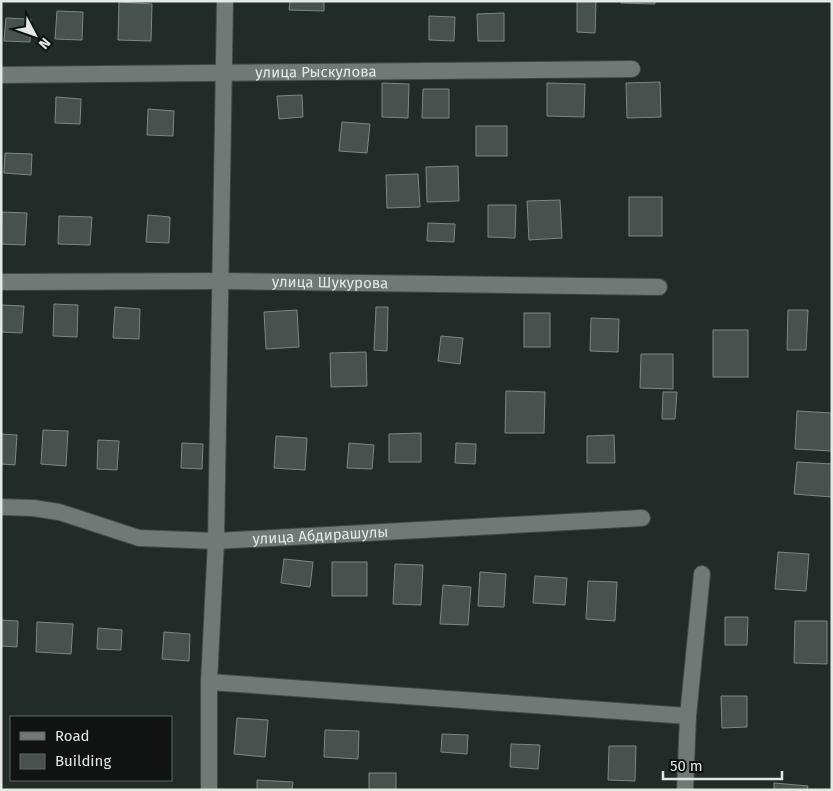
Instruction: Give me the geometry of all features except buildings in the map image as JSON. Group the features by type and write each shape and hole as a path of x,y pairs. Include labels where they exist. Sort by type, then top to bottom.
{"street":[{"path":"209,790 209,682 216,541 225,1"},
{"name":"улица Рыскулова","path":"1,75 632,68"},
{"name":"улица Шукурова","path":"1,282 221,281 660,287"},
{"name":"улица Абдирашулы","path":"1,507 33,508 59,512 139,538 216,541 642,518"},
{"path":"685,790 688,716 702,574"},
{"path":"209,682 688,716"}]}
